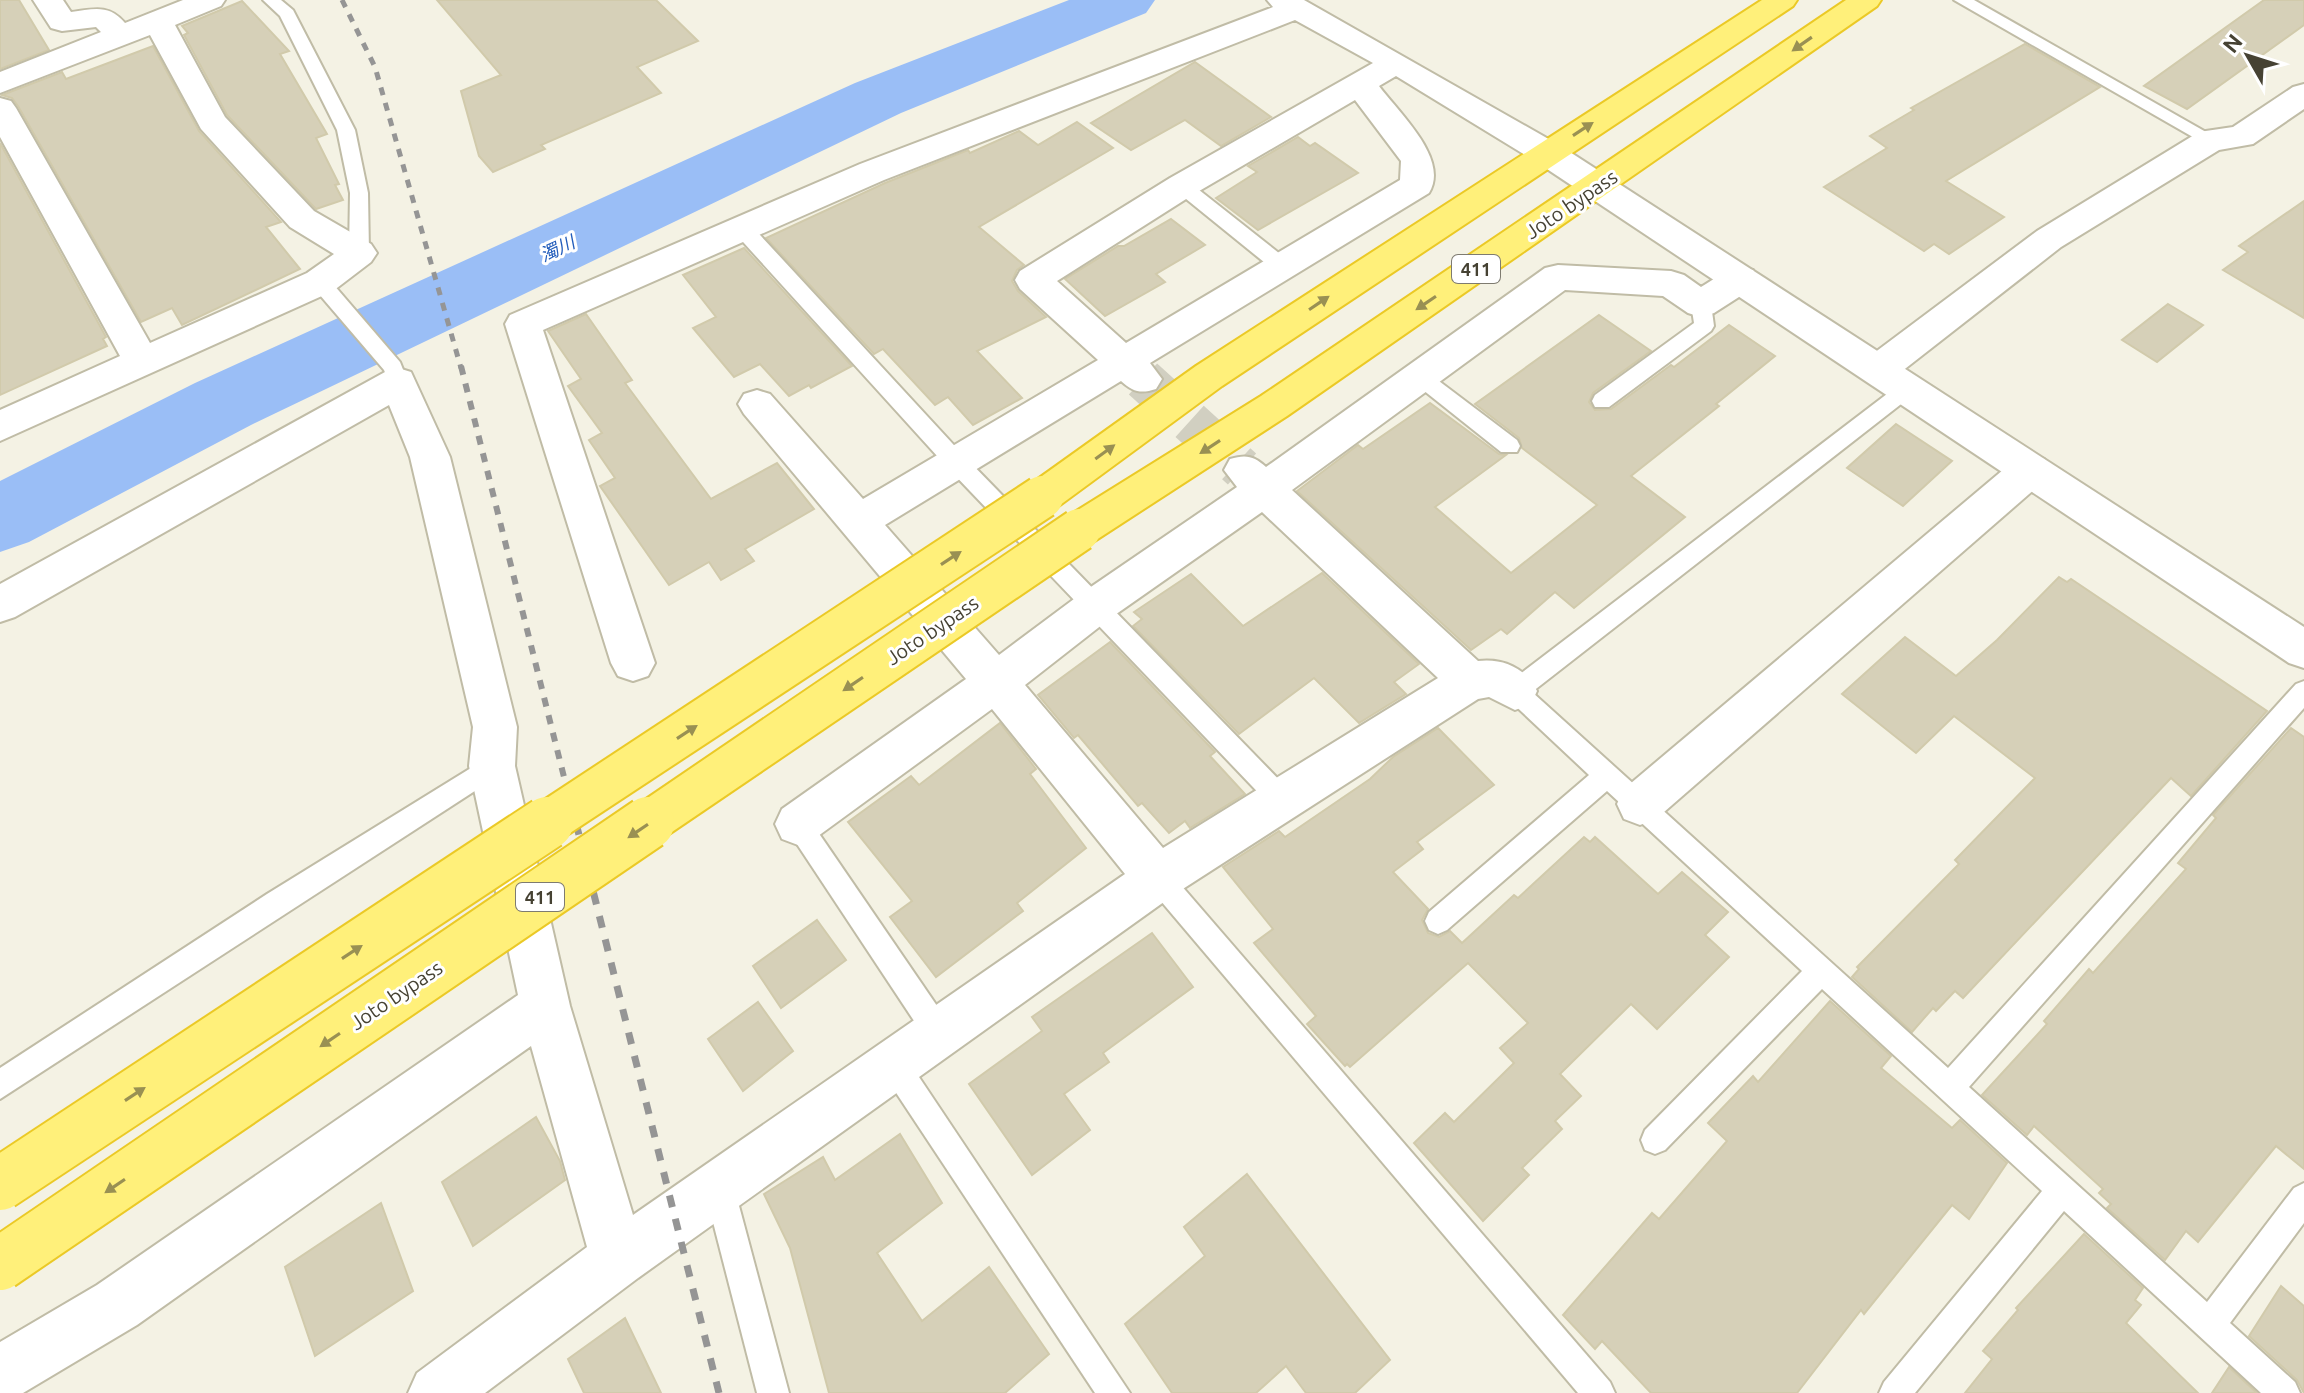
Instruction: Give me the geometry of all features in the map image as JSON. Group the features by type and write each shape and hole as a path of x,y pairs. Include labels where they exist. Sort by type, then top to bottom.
{"highway":[{"path":"0,1184 1042,497 1209,376 1782,0"},
{"name":"Joto bypass","path":"0,1264 1079,530 1274,406 1866,0"}],"street":[{"path":"48,0 62,22 104,17 120,36"},
{"path":"0,83 210,0"},
{"path":"633,663 523,324 741,227 1288,3 1396,63 1599,185 2304,650"},
{"path":"0,426 141,361 323,286 359,253 302,219 231,144 212,122 158,21"},
{"path":"1133,370 1033,280 1182,186 1396,63"},
{"path":"859,521 956,462 1133,370 1282,266 1417,185 1418,160 1360,84"},
{"path":"0,108 141,361"},
{"path":"1893,379 2049,239 2211,140 2241,137 2297,108"},
{"path":"798,824 996,682 1254,479 1420,377 1558,277 1671,284 1701,304 1740,279"},
{"path":"0,605 396,374 433,472 495,727 492,766 545,1006 618,1258"},
{"path":"757,404 996,682 1158,878"},
{"path":"1640,804 2030,470"},
{"path":"437,1393 618,1258 1158,878 1282,800 1493,686 1254,479"},
{"path":"0,1374 117,1305 545,1006"}],"lane":[{"path":"271,0 287,14 346,130 359,193 359,253"},
{"path":"1962,0 2211,140"},
{"path":"1182,186 1282,266"},
{"path":"741,227 956,462 1282,800"},
{"path":"323,286 396,374"},
{"path":"1602,401 1704,326 1701,304"},
{"path":"1420,377 1509,446"},
{"path":"1893,379 1493,686 1640,804 2284,1393"},
{"path":"1951,1086 2304,691"},
{"path":"0,1085 276,903 492,766"},
{"path":"1438,921 1607,775"},
{"path":"798,824 938,1032"},
{"path":"1158,878 1599,1393"},
{"path":"1655,1140 1822,970"},
{"path":"893,1063 1114,1393"},
{"path":"719,1187 773,1393"},
{"path":"1895,1393 2063,1189"},
{"path":"2210,1324 2304,1198"}],"building":[{"path":"0,0 19,0 49,50 0,69"},
{"path":"437,0 656,0 698,41 637,67 661,93 541,145 545,149 493,172 479,156 461,91 501,75"},
{"path":"2264,0 2304,0 2304,25 2187,109 2144,86"},
{"path":"242,1 289,51 280,54 327,134 316,138 339,184 335,185 343,200 316,209 227,115 184,35 188,33 182,26"},
{"path":"2025,44 2100,87 1946,181 2004,217 1949,254 1934,244 1924,251 1824,187 1887,148 1870,136 1914,110 1911,108"},
{"path":"153,46 199,131 281,222 266,227 300,269 182,325 172,308 141,322 18,106 12,98 2,95 62,72 66,79"},
{"path":"1195,62 1271,117 1221,146 1185,120 1131,150 1091,123"},
{"path":"1077,122 1113,148 979,227 1024,265 1017,270 1012,281 1018,291 1046,317 977,351 1022,398 973,425 948,397 935,405 883,349 874,354 766,238 885,183 968,150 970,153 1019,131 1038,145"},
{"path":"1298,137 1310,146 1315,143 1358,173 1258,230 1216,198 1257,172 1248,166"},
{"path":"0,143 106,337 103,339 107,346 0,395"},
{"path":"2304,201 2304,318 2223,270 2248,252 2239,246"},
{"path":"1171,219 1205,245 1156,274 1165,282 1105,316 1065,279 1118,246 1124,246"},
{"path":"744,248 852,366 789,396 760,364 734,377 693,328 716,317 683,275"},
{"path":"2168,304 2203,325 2157,362 2122,340"},
{"path":"586,314 632,380 625,383 711,499 777,463 814,509 745,549 754,561 721,580 709,562 669,585 600,486 615,478 589,440 602,433 568,386 581,379 548,331"},
{"path":"1599,315 1651,351 1593,393 1589,402 1595,410 1611,409 1729,325 1775,356 1716,404 1719,406 1631,476 1685,517 1574,608 1555,592 1507,634 1501,629 1471,650 1297,491 1358,445 1363,449 1430,403 1499,454 1506,455 1435,507 1511,573 1597,505 1522,448 1519,438 1475,404"},
{"path":"1896,424 1952,461 1903,506 1847,468"},
{"path":"1322,573 1419,664 1394,682 1406,694 1359,723 1314,678 1239,734 1133,626 1142,619 1134,612 1191,574 1243,626"},
{"path":"2059,577 2067,582 2071,579 2267,711 2191,796 2171,778 1963,998 1955,991 1936,1011 1933,1008 1912,1032 1852,977 1859,969 1857,967 1959,864 1955,860 2035,778 1954,716 1916,753 1842,694 1905,637 1956,676 1997,640"},
{"path":"1110,642 1215,752 1210,756 1245,794 1190,828 1185,821 1169,833 1142,803 1138,806 1078,735 1074,738 1038,695"},
{"path":"1000,723 1036,769 1030,774 1086,848 1017,903 1023,911 936,977 890,917 912,901 848,822 911,776 919,785"},
{"path":"1438,728 1494,785 1417,842 1423,849 1393,872 1428,909 1422,920 1428,933 1439,937 1450,931 1462,943 1514,895 1518,898 1584,837 1590,842 1595,837 1658,894 1682,872 1728,912 1705,935 1729,957 1657,1029 1631,1004 1560,1074 1581,1096 1555,1121 1562,1129 1522,1168 1529,1175 1483,1221 1414,1143 1445,1113 1454,1122 1514,1063 1500,1048 1528,1023 1468,963 1350,1067 1345,1066 1307,1024 1316,1016 1254,943 1273,929 1223,867 1279,831 1285,837 1370,779 1393,757"},
{"path":"2291,728 2304,737 2304,1169 2276,1146 2198,1242 2186,1231 2165,1260 2107,1208 2111,1204 2099,1193 2103,1189 2034,1126 2027,1135 1982,1095 2047,1024 2044,1021 2089,969 2093,973 2186,869 2178,863 2216,818 2213,815"},
{"path":"817,920 846,960 781,1008 753,966"},
{"path":"1152,933 1193,987 1103,1053 1109,1062 1064,1094 1090,1130 1032,1175 969,1084 1042,1031 1032,1017"},
{"path":"1830,1001 1891,1056 1881,1068 1952,1128 1960,1120 2007,1163 1969,1219 1952,1205 1864,1314 1861,1310 1797,1393 1651,1393 1602,1341 1595,1349 1563,1315 1652,1213 1659,1219 1727,1141 1708,1123 1753,1076 1758,1082"},
{"path":"758,1002 793,1051 743,1091 708,1039"},
{"path":"536,1117 560,1161 565,1180 473,1246 442,1182"},
{"path":"900,1134 942,1203 877,1253 922,1321 989,1267 1049,1354 1005,1393 829,1393 790,1248 764,1194 823,1157 835,1180"},
{"path":"1247,1174 1390,1360 1355,1393 1306,1393 1286,1366 1256,1393 1172,1393 1125,1324 1205,1256 1184,1227"},
{"path":"381,1203 413,1291 315,1356 285,1267"},
{"path":"2084,1234 2143,1288 2135,1300 2141,1305 2126,1323 2198,1393 1965,1393 1992,1359 1983,1351 2018,1310 2016,1308"},
{"path":"2281,1286 2304,1306 2304,1393 2297,1380 2249,1336"},
{"path":"625,1318 661,1393 584,1393 568,1359"},
{"path":"2229,1367 2257,1393 2212,1393"}],"waterway":[{"name":"濁川","path":"0,519 223,404 878,98 1124,0"},
{"name":"濁川","path":"0,516 5,515"}],"tunnel":[{"path":"1143,379 1242,469"}],"railway":[{"path":"342,0 375,67 461,368"},
{"path":"461,366 576,825"},
{"path":"576,823 719,1393"}]}
